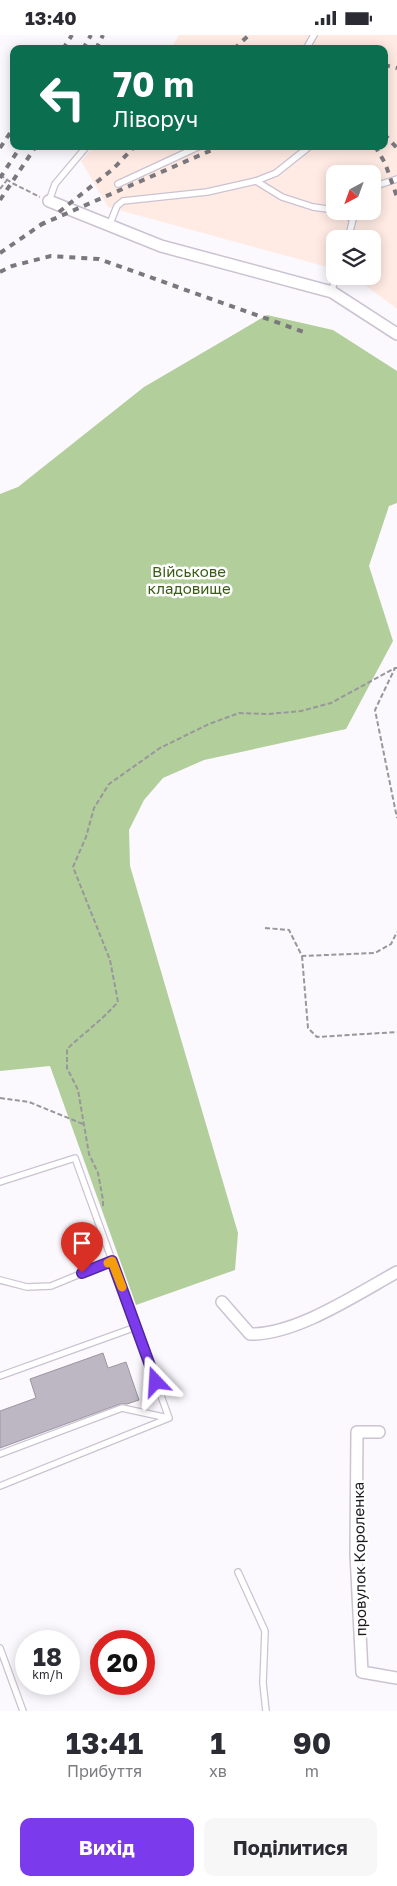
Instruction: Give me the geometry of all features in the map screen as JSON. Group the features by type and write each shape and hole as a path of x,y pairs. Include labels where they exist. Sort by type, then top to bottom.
{"street":[{"path":"49,201 161,246 332,292 397,334"},
{"path":"222,1302 250,1334 264,1334 300,1323 397,1272"},
{"name":"провулок Короленка","path":"379,1432 357,1432 356,1553 362,1672 397,1678"}],"lane":[{"path":"49,201 55,184 84,150"},
{"path":"118,185 192,150"},
{"path":"109,225 117,206 124,201 207,192 256,181 276,173 305,150"},
{"path":"381,184 397,179"},
{"path":"256,181 282,197 313,207 326,209"},
{"path":"332,292 333,285"},
{"path":"0,1182 75,1158 169,1418"},
{"path":"0,1279 28,1287 51,1286 112,1261"},
{"path":"0,1376 136,1327"},
{"path":"0,1454 122,1408 169,1418"},
{"path":"0,1486 169,1418"},
{"path":"238,1571 265,1631 263,1683 266,1711"},
{"path":"0,1648 23,1711"}],"path":[{"path":"0,175 49,201"},
{"path":"0,189 7,180"},
{"path":"396,668 375,710 397,818"},
{"path":"102,1207 103,1200 98,1173 89,1154 78,1090 67,1068 67,1049 84,1032 102,1020 118,1002 110,960 74,867 86,837 94,808 109,784 160,748 209,724 239,713 268,714 301,711 330,703 396,668"},
{"path":"265,928 289,930 302,956 308,1028 317,1037 397,1033"},
{"path":"302,956 375,953 391,944 397,932"},
{"path":"0,1098 29,1102 84,1125"}],"shaded area":[{"path":"179,35 397,35 397,309 365,285 381,285 381,230 326,230 326,267 108,207 81,161 91,150 388,150 388,45 173,45"}],"green space":[{"name":"Військове кладовище","path":"267,315 333,330 397,371 397,503 389,506 369,566 393,641 346,729 204,760 163,778 144,800 129,830 130,866 238,1233 235,1270 136,1305 50,1066 0,1071 0,494 18,487 144,387"}],"building":[{"path":"103,1353 108,1368 126,1362 139,1400 120,1404 0,1448 0,1411 36,1398 30,1379"}],"railway":[{"path":"66,45 72,35"},
{"path":"85,45 91,35"},
{"path":"98,45 103,35"},
{"path":"238,45 249,35"},
{"path":"388,66 397,68"},
{"path":"0,148 10,133"},
{"path":"388,138 397,148"},
{"path":"0,178 18,150"},
{"path":"0,200 33,150"},
{"path":"59,212 113,169 131,150"},
{"path":"40,225 212,150"},
{"path":"377,150 385,163 397,197"},
{"path":"0,253 45,222"},
{"path":"0,272 12,266 51,256 99,259 304,332"}],"slow traffic":[{"path":"108,1263 112,1261 122,1287"}],"route":[{"path":"82,1273 112,1261 156,1382"}]}
